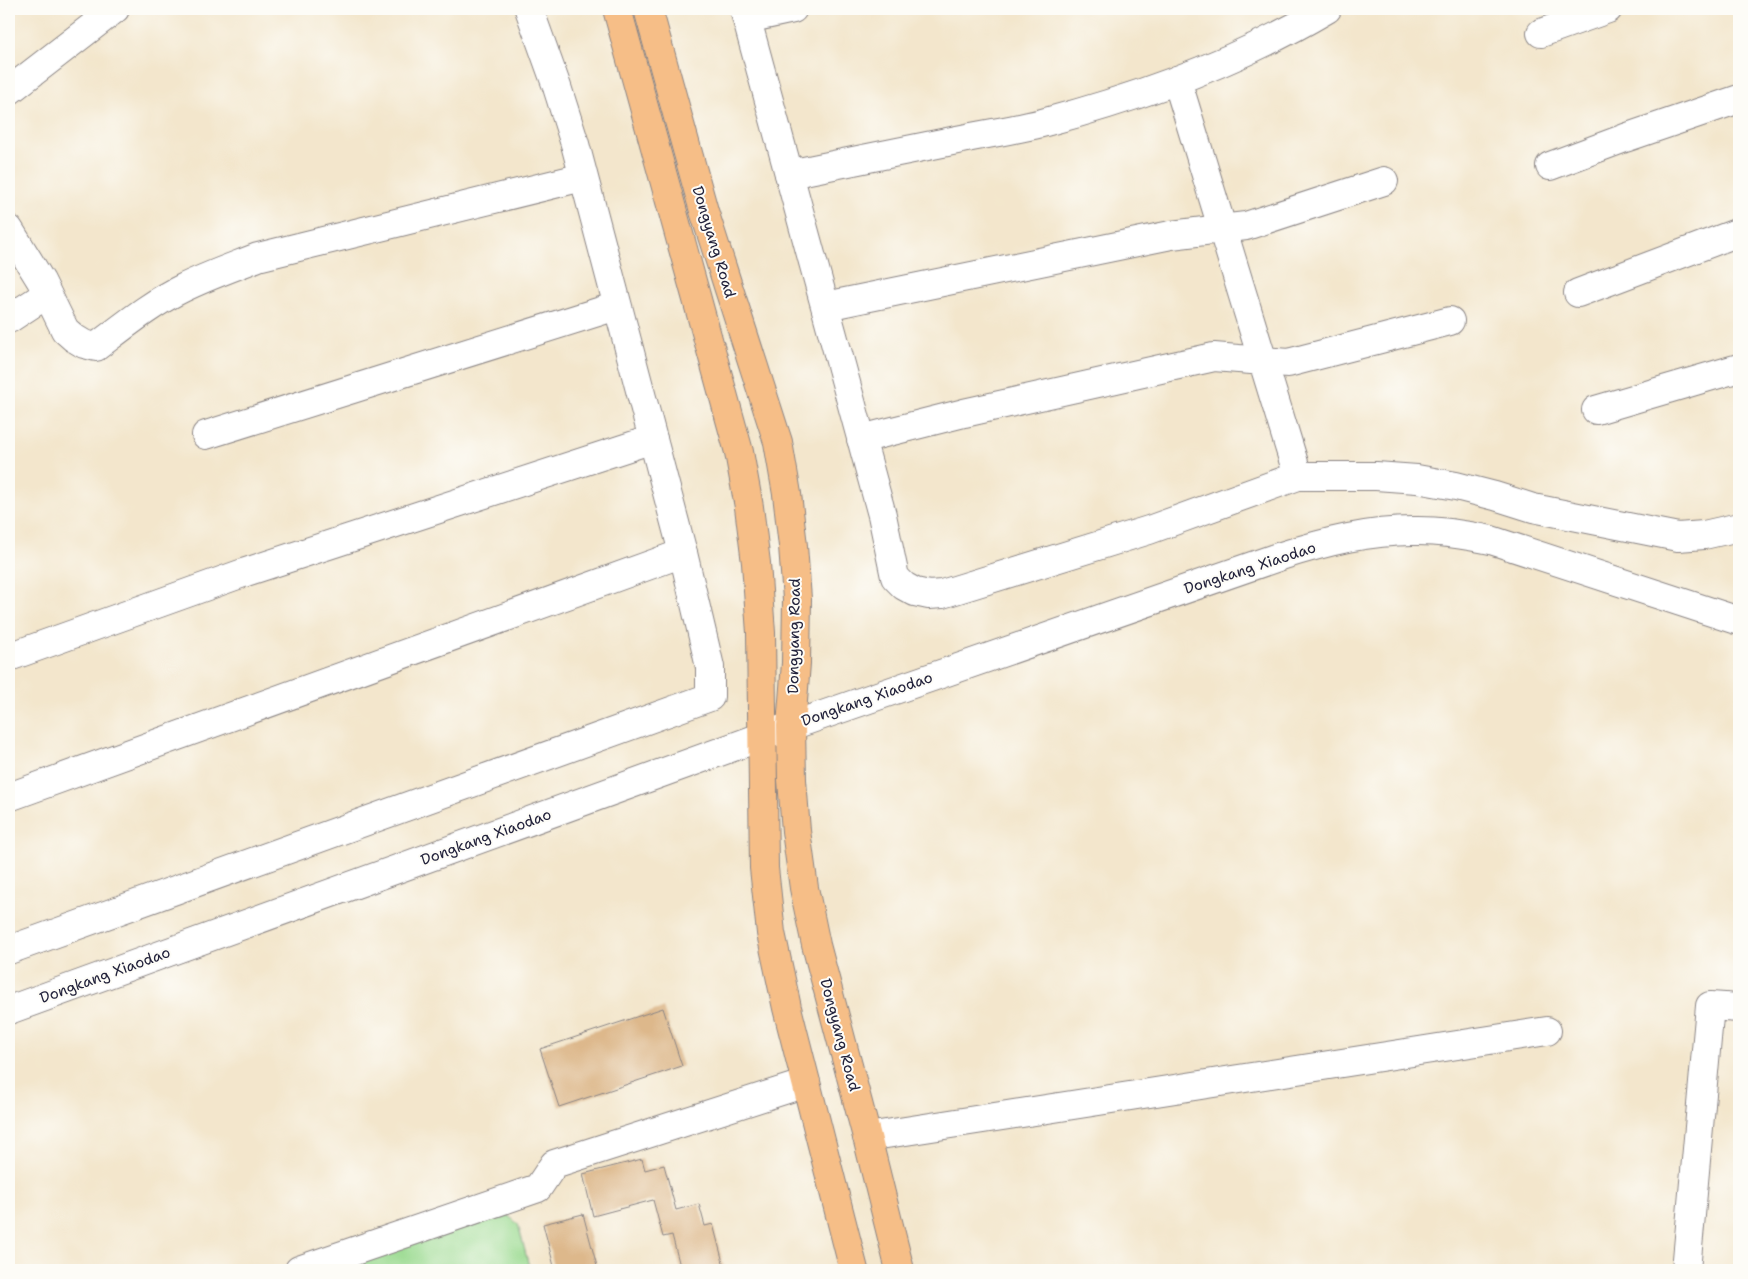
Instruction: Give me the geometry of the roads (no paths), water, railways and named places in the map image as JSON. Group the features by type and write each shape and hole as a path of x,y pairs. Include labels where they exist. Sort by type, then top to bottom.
{"main road":[{"name":"Dongyang Road","path":"617,9 739,452 749,507 756,564 761,633 764,868 768,909 778,970 854,1270"},
{"name":"Dongyang Road","path":"648,9 704,211 778,442 787,494 797,599 796,663 791,726 792,780 796,831 804,888 816,945 900,1270"}],"street":[{"path":"9,90 115,9"},
{"path":"9,950 710,697 710,668 683,553 583,176 557,87 529,9"},
{"path":"793,9 746,14 882,515 895,577 910,589 928,595 942,594 1149,530 1298,476 1376,476 1417,479 1456,486 1533,508 1678,537 1704,535 1739,527"},
{"path":"789,174 1040,123 1096,108 1177,80 1249,49 1326,9"},
{"path":"1541,33 1608,9"},
{"path":"1177,80 1298,476"},
{"path":"1550,166 1739,99"},
{"path":"9,229 32,266 65,330 84,344 96,347 181,288 258,257 583,176"},
{"path":"826,306 1171,235 1246,226 1384,181"},
{"path":"1578,292 1739,232"},
{"path":"9,319 47,294"},
{"path":"206,435 617,306"},
{"path":"861,439 964,413 1214,357 1288,363 1450,321"},
{"path":"1596,410 1739,368"},
{"path":"9,657 246,572 652,439"},
{"name":"Dongkang Xiaodao","path":"9,1010 791,726 1308,547 1382,532 1455,533 1491,540 1739,621"},
{"path":"9,797 683,553"},
{"path":"1686,1270 1710,1006 1739,1008"},
{"path":"867,1137 1547,1031"},
{"path":"299,1270 538,1188 554,1164 806,1083"}]}
